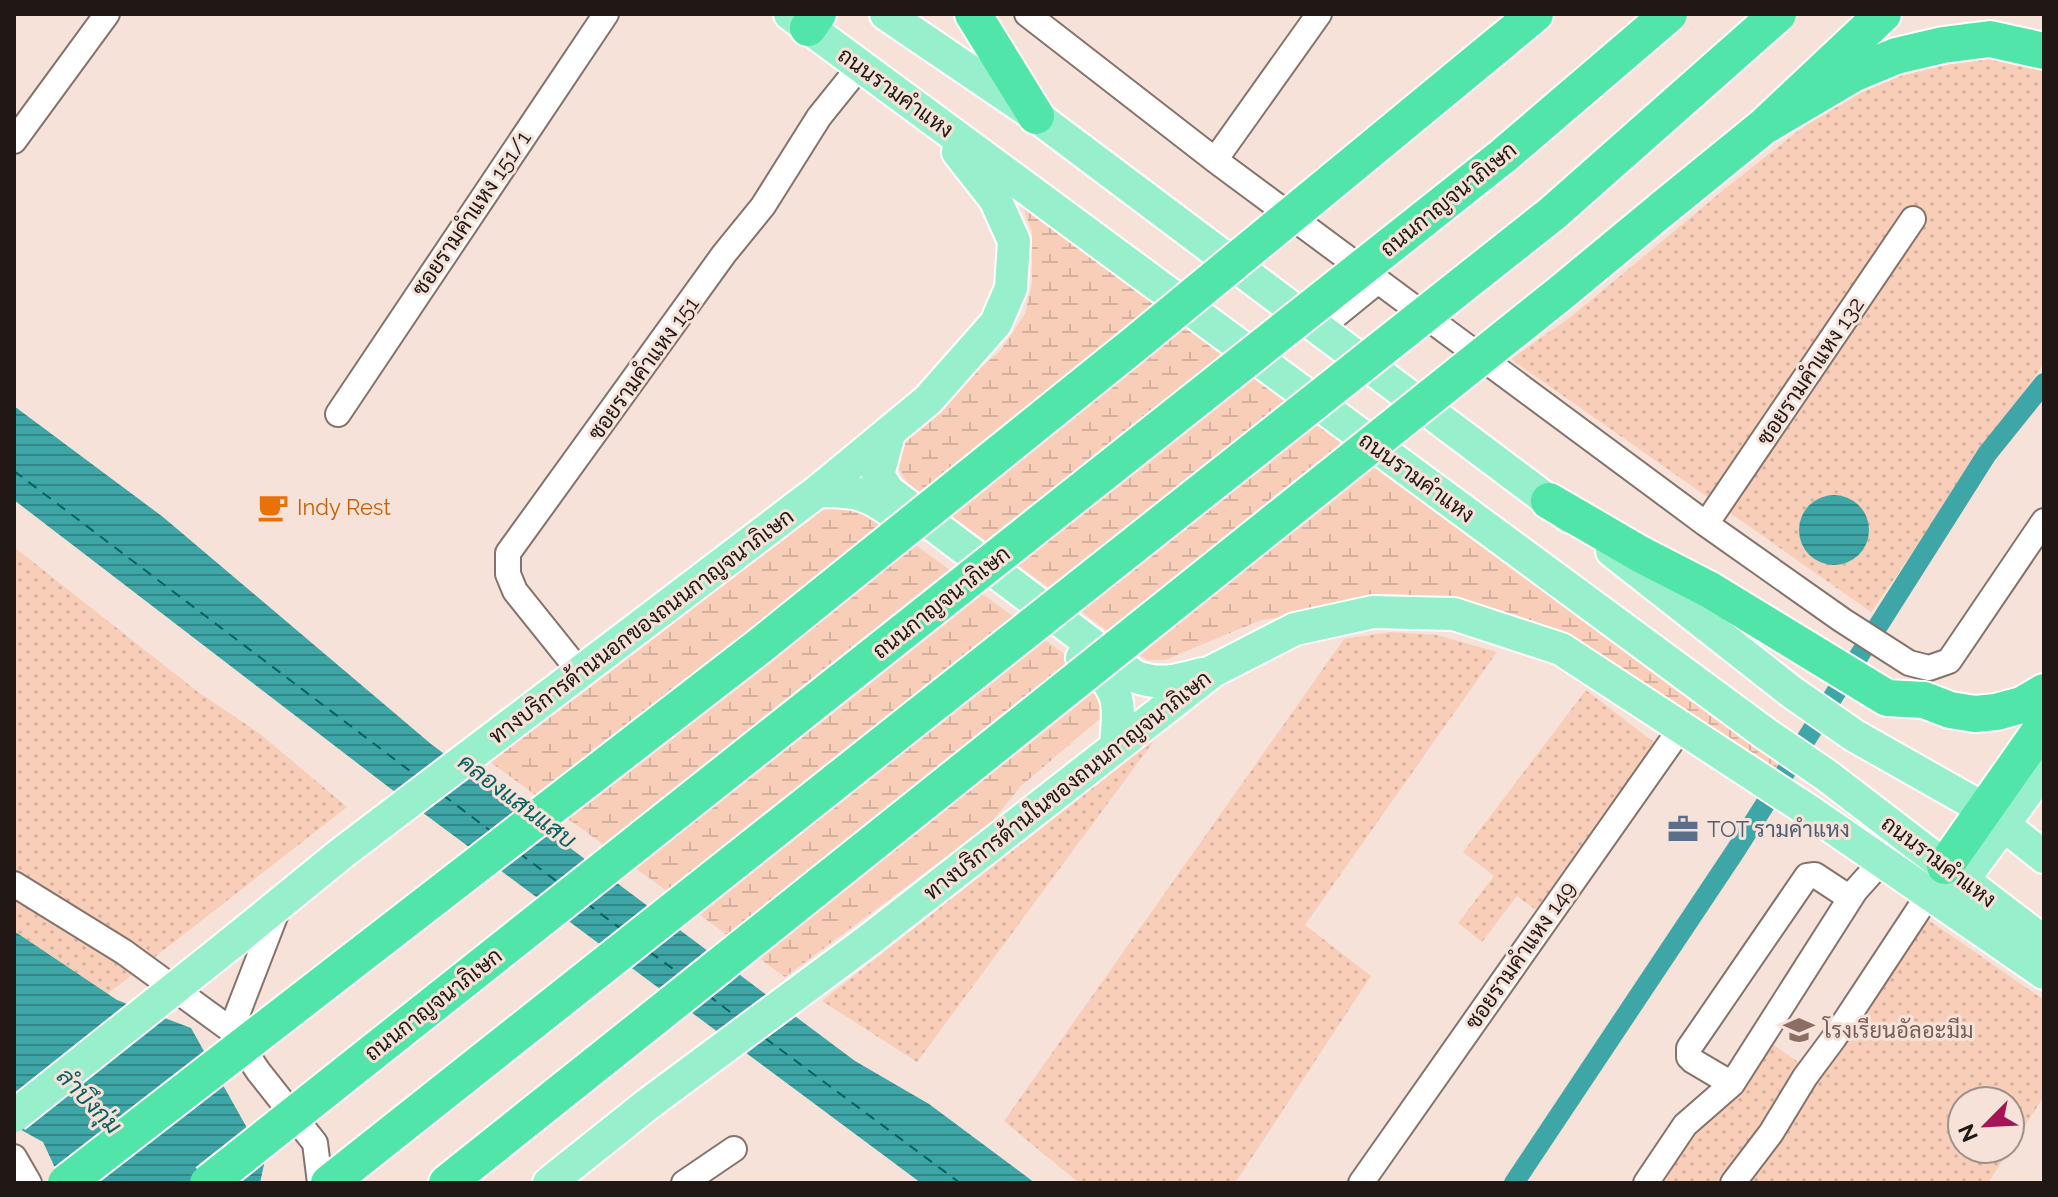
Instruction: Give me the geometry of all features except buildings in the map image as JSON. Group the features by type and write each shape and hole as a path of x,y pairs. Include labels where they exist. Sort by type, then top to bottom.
{"highway":[{"path":"973,14 1036,116"},
{"path":"66,1183 761,645 1136,343 1535,14"},
{"name":"ถนนกาญจนาภิเษก","path":"208,1183 1503,156 1669,14"},
{"path":"329,1183 1553,213 1778,14"},
{"path":"447,1183 1550,302 1763,127 1883,14"},
{"path":"1763,127 1853,74 1896,56 1943,45 1990,39 2044,51"},
{"path":"1549,501 1710,590 1887,698 1924,700 1950,710 1975,714 2022,705 2044,692"},
{"path":"1946,880 1994,817 2044,725"}],"main road":[{"path":"886,14 1036,116 1549,501 1793,693 1855,736 1994,817 2044,857"},
{"name":"ถนนรามคำแหง","path":"805,19 860,66 1766,734 1826,775 1946,880 2044,942"},
{"name":"ทางบริการด้านนอกของถนนกาญจนาภิเษก","path":"14,1116 342,853 818,491 928,400 996,323 1011,288 1014,241 995,199 932,119"},
{"path":"889,434 878,475 888,491 1134,676 1150,683 1172,683 1213,671"},
{"path":"818,491 853,491 878,501 1107,677 1116,693 1119,712 1116,745"},
{"name":"ทางบริการด้านในของถนนกาญจนาภิเษก","path":"549,1183 648,1104 869,940 1213,671 1295,629 1373,612 1454,614 1561,649 1809,811 1881,862 1946,880 2044,973"},
{"path":"1994,817 2044,769"}],"street":[{"path":"14,141 107,14"},
{"name":"ซอยรามคำแหง 151/1","path":"338,414 606,14"},
{"path":"1027,14 1215,160 1706,524 1909,663 1929,668 1949,661 2044,521"},
{"path":"1215,160 1319,14"},
{"name":"ซอยรามคำแหง 151","path":"580,672 515,591 508,574 508,553 724,254 763,206 819,117 860,66"},
{"name":"ซอยรามคำแหง 132","path":"1706,524 1913,219"},
{"path":"1319,329 1378,281"},
{"name":"ซอยรามคำแหง 149","path":"1361,1183 1681,728"},
{"path":"1646,1183 1685,1125 1732,1084 1850,898 1881,862"},
{"path":"1732,1084 1693,1061 1689,1057 1689,1048 1807,876 1815,875 1850,898"},
{"path":"1733,1183 1946,880"},
{"path":"14,884 124,952 231,1030 258,1071 315,1143 320,1183"},
{"path":"231,1030 279,906"},
{"path":"684,1183 734,1149"},
{"path":"14,1157 29,1183"}],"green space":[{"path":"1993,52 2044,64 2044,363 1871,612 1511,359 1572,316 1854,87 1923,61"},
{"path":"1019,196 1395,483 1598,621 1780,758 1773,774 1601,658 1373,604 1261,620 1165,660 1147,660 907,483 895,463 904,434 1000,351 1025,314 1032,283 1032,232"},
{"path":"823,499 857,502 1100,680 1103,716 1021,786 989,825 785,977 482,756"},
{"path":"14,547 198,692 259,733 347,807 14,1067"},
{"path":"1391,632 1437,635 1497,652 1305,925 1371,976 1235,1183 1079,1183 1004,1121 1344,639"},
{"path":"1586,690 1660,747 1536,910 1517,896 1482,942 1458,923 1494,876 1463,852"},
{"path":"1159,734 917,1062 822,1001"},
{"path":"1921,915 2044,1000 2044,1096 2026,1124 2026,1085 1946,1085 1946,1165 2000,1165 1988,1183 1665,1183 1689,1129 1771,1043 1814,1073"}],"water":[{"path":"14,406 163,517 431,744 855,1061 929,1104 1035,1183 921,1183 395,792 14,500"},
{"path":"1834,495 1859,505 1869,530 1859,555 1834,565 1809,555 1799,530 1809,505"},
{"name":"ลำบึงกุ่ม","path":"14,931 117,1000 191,1028 265,1160 260,1183 62,1183 43,1142 14,1126"}],"waterway":[{"path":"1514,1183 1736,850 1987,454 2044,383"}],"ferry route":[{"path":"14,471 418,777"},
{"path":"443,795 492,832"},
{"path":"519,853 559,883"},
{"path":"586,903 620,928"},
{"path":"650,952 680,974"},
{"path":"708,995 738,1018"},
{"path":"765,1038 960,1183"}],"place":[{"name":"Indy Rest","path":"273,507"},
{"name":"TOT รามคำแหง","path":"1683,829"},
{"name":"โรงเรียนอัลอะมีม","path":"1799,1030"}],"water label":[{"name":"คลองแสนแสบ","path":"517,801"}]}
